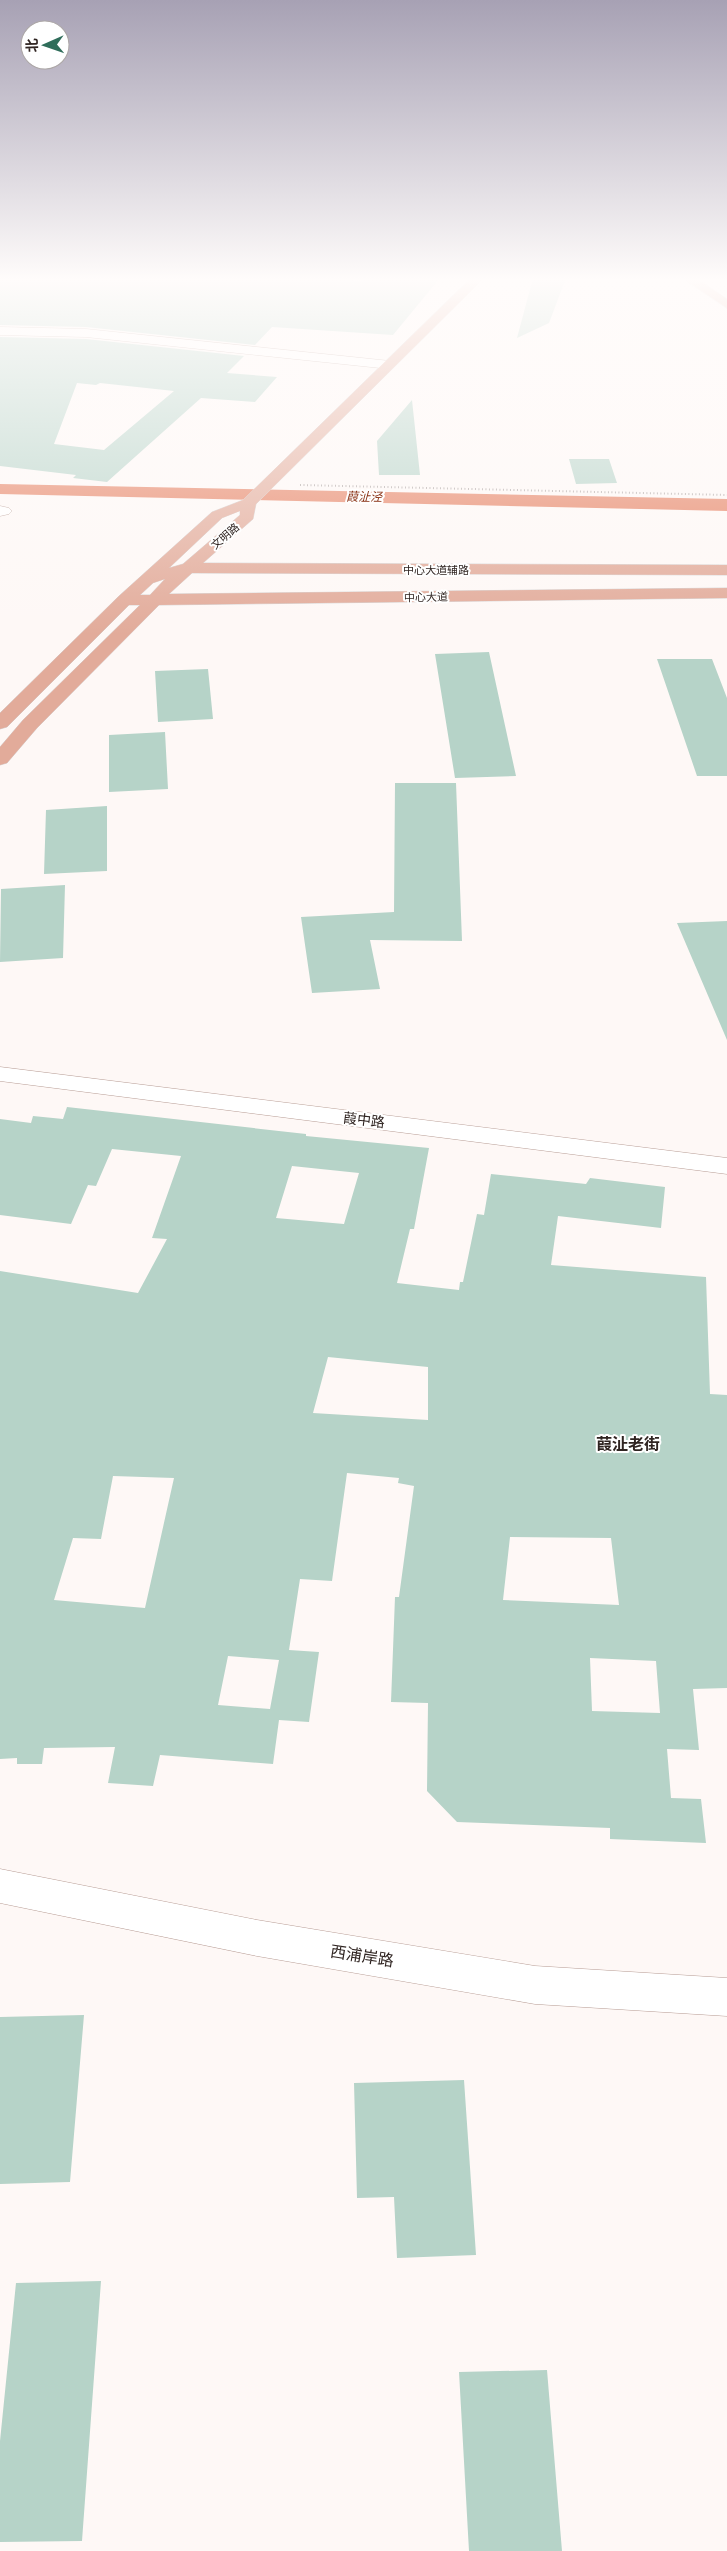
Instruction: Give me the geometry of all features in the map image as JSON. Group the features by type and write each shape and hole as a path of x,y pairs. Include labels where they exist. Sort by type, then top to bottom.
{"main road":[{"path":"248,504 266,484 357,397"},
{"name":"文明路","path":"0,723 125,600 217,515 248,504 248,516 173,581 30,724 0,759"},
{"name":"中心大道辅路","path":"146,580 187,568 727,570"},
{"name":"中心大道","path":"146,580 464,583 727,581"},
{"name":"中心大道","path":"125,600 727,593"},
{"path":"347,597 407,605 727,605"}],"street":[{"name":"葭中路","path":"0,1074 727,1166"},
{"name":"西浦岸路","path":"0,1886 257,1938 535,1984 727,1997"}],"path":[{"path":"266,484 727,495"}],"building":[{"path":"0,397 72,397 54,444 104,450 167,397 259,397 255,402 201,398 107,482 73,478 76,475 0,466"},
{"path":"412,400 420,475 379,475 377,441"},
{"path":"569,459 609,459 617,483 576,484"},
{"path":"489,652 516,776 455,778 435,654"},
{"path":"657,659 712,659 727,698 727,776 697,776"},
{"path":"208,669 213,719 158,722 155,671"},
{"path":"165,732 168,789 109,792 109,735"},
{"path":"395,783 456,783 462,941 370,940 380,989 312,993 301,917 394,912"},
{"path":"107,806 107,871 44,874 46,810"},
{"path":"65,885 63,958 0,962 1,889"},
{"path":"727,921 727,1040 677,923"},
{"path":"67,1107 306,1134 306,1136 429,1148 414,1229 410,1229 397,1283 459,1290 460,1282 463,1282 477,1214 484,1215 491,1174 586,1184 590,1178 665,1187 661,1228 558,1216 551,1265 706,1277 710,1394 727,1395 727,1688 693,1689 699,1750 667,1749 671,1798 701,1799 706,1843 610,1839 610,1828 457,1822 427,1791 428,1703 391,1702 395,1597 399,1597 414,1486 398,1483 399,1478 347,1473 332,1581 300,1579 289,1650 319,1652 309,1722 279,1720 273,1764 160,1755 153,1786 108,1783 115,1747 44,1748 42,1764 17,1764 17,1758 0,1759 0,1271 138,1293 167,1239 152,1238 181,1156 112,1149 96,1186 88,1185 71,1224 0,1215 0,1119 31,1123 33,1116 63,1119","holes":["292,1166 359,1173 344,1224 276,1218","328,1357 428,1367 428,1420 313,1413","113,1476 174,1478 145,1608 54,1600 73,1538 101,1539","510,1537 611,1538 619,1605 503,1600","228,1656 279,1660 270,1709 218,1705","590,1658 656,1661 660,1713 592,1711"]},
{"path":"84,2015 70,2182 0,2184 0,2017"},
{"path":"464,2080 476,2255 397,2258 394,2197 357,2198 354,2083"},
{"path":"101,2281 82,2541 0,2542 0,2441 16,2283"},
{"path":"547,2370 562,2551 469,2551 459,2372"}],"waterway":[{"name":"葭沚泾","path":"0,489 727,505"}],"district":[{"name":"葭沚老街","path":"628,1444"}]}
